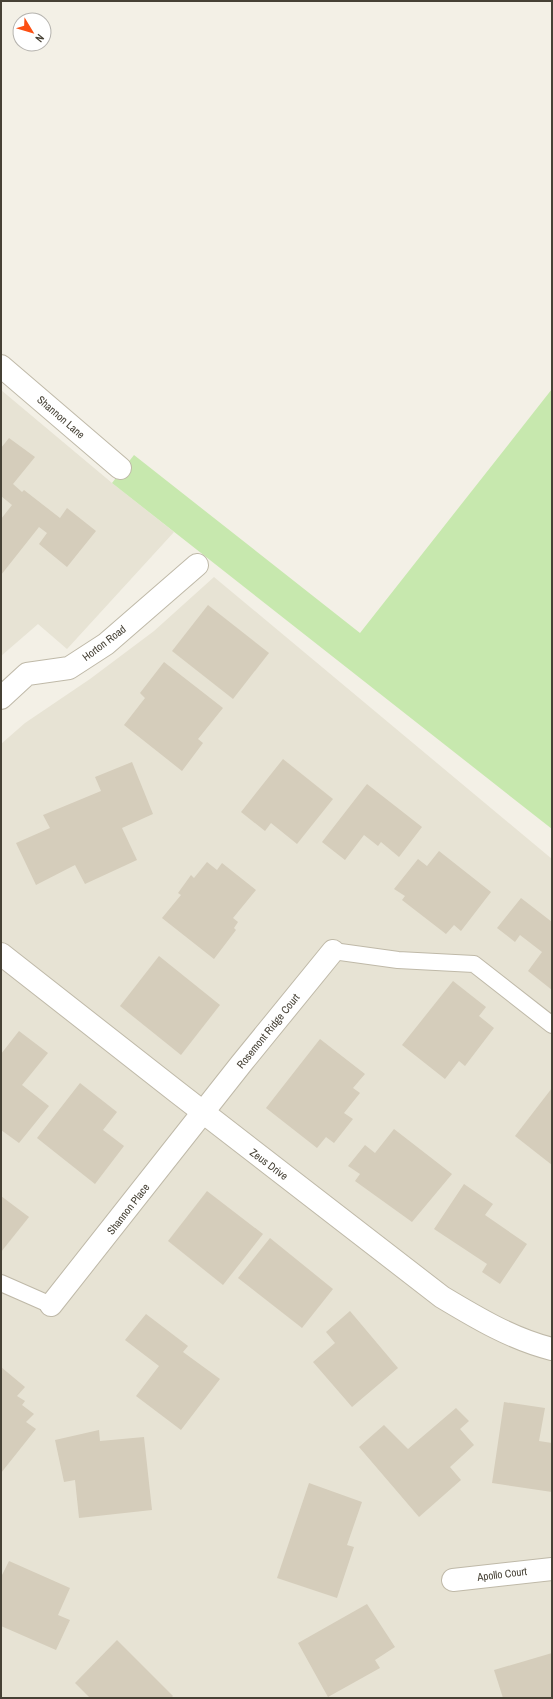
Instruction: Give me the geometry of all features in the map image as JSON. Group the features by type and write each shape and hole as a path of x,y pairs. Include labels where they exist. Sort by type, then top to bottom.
{"street":[{"name":"Shannon Lane","path":"1,366 120,468"},
{"name":"Horton Road","path":"1,698 28,674 69,668 106,644 197,565"},
{"name":"Rosemont Ridge Court","path":"203,1112 333,951"},
{"name":"Zeus Drive","path":"1,954 442,1297 480,1320 511,1335 529,1343 552,1349"},
{"name":"Shannon Place","path":"51,1305 203,1112"},
{"name":"Apollo Court","path":"453,1580 552,1569"}],"lane":[{"path":"333,951 398,960 474,964 552,1025"},
{"path":"1,1283 51,1305"}],"shaded area":[{"path":"1,390 112,483 174,532 67,649 38,624 1,656"},
{"path":"214,577 552,859 552,1698 1,1698 1,744 25,723 90,679 154,631"}],"green space":[{"path":"552,389 552,829 112,483 134,455 360,633"}],"building":[{"path":"9,438 35,457 13,484 22,492 24,490 60,518 67,508 96,531 67,567 39,544 47,533 39,527 1,575 1,519 12,505 1,496 1,448"},
{"path":"208,605 269,653 233,699 172,651"},
{"path":"164,662 223,708 198,739 203,743 182,771 124,725 145,698 140,693"},
{"path":"283,759 333,799 297,844 271,823 265,831 241,812"},
{"path":"132,762 153,814 122,828 137,860 85,884 75,865 36,885 16,843 50,828 43,815 101,791 95,777"},
{"path":"367,784 422,827 399,857 381,842 378,846 364,835 345,860 322,842"},
{"path":"439,851 491,892 461,931 454,925 446,934 402,900 405,896 394,889 418,859 427,866"},
{"path":"207,862 217,870 222,863 256,890 233,918 238,922 234,928 236,930 214,959 162,918 181,895 178,893 191,875 194,878"},
{"path":"521,898 552,922 552,990 528,971 542,952 520,935 515,942 497,928"},
{"path":"159,956 220,1005 181,1055 120,1006"},
{"path":"453,981 486,1007 479,1016 494,1028 465,1066 459,1061 445,1079 402,1045"},
{"path":"19,1031 48,1053 22,1085 49,1106 19,1143 1,1130 1,1054"},
{"path":"320,1039 365,1074 353,1088 360,1093 344,1113 353,1119 334,1143 326,1137 317,1148 266,1108"},
{"path":"80,1083 117,1112 103,1130 124,1146 95,1184 37,1138"},
{"path":"552,1088 552,1165 515,1136"},
{"path":"394,1129 452,1174 412,1222 355,1181 360,1174 348,1166 365,1145 375,1153"},
{"path":"464,1184 493,1204 485,1215 527,1244 500,1284 482,1272 487,1264 434,1229"},
{"path":"207,1191 263,1234 223,1285 168,1241"},
{"path":"1,1196 29,1217 1,1252"},
{"path":"270,1238 333,1289 302,1328 238,1278"},
{"path":"350,1311 398,1368 352,1407 313,1362 335,1343 326,1332"},
{"path":"146,1314 188,1346 183,1352 220,1379 181,1430 136,1396 159,1366 125,1340"},
{"path":"1,1367 25,1387 17,1396 25,1401 22,1405 34,1414 26,1422 36,1429 1,1473"},
{"path":"504,1402 545,1408 539,1441 552,1443 552,1492 492,1483"},
{"path":"456,1408 469,1421 460,1429 474,1445 450,1467 461,1480 419,1517 359,1447 384,1425 408,1449"},
{"path":"99,1430 100,1441 144,1437 152,1510 79,1518 75,1480 64,1482 55,1440"},
{"path":"309,1483 362,1502 347,1545 354,1547 337,1598 277,1578"},
{"path":"9,1561 70,1588 58,1615 70,1620 56,1650 1,1626 1,1577"},
{"path":"367,1604 395,1647 375,1660 380,1668 328,1697 298,1643"},
{"path":"117,1640 173,1696 171,1698 90,1698 75,1683"},
{"path":"552,1653 552,1698 503,1698 494,1670"}]}
